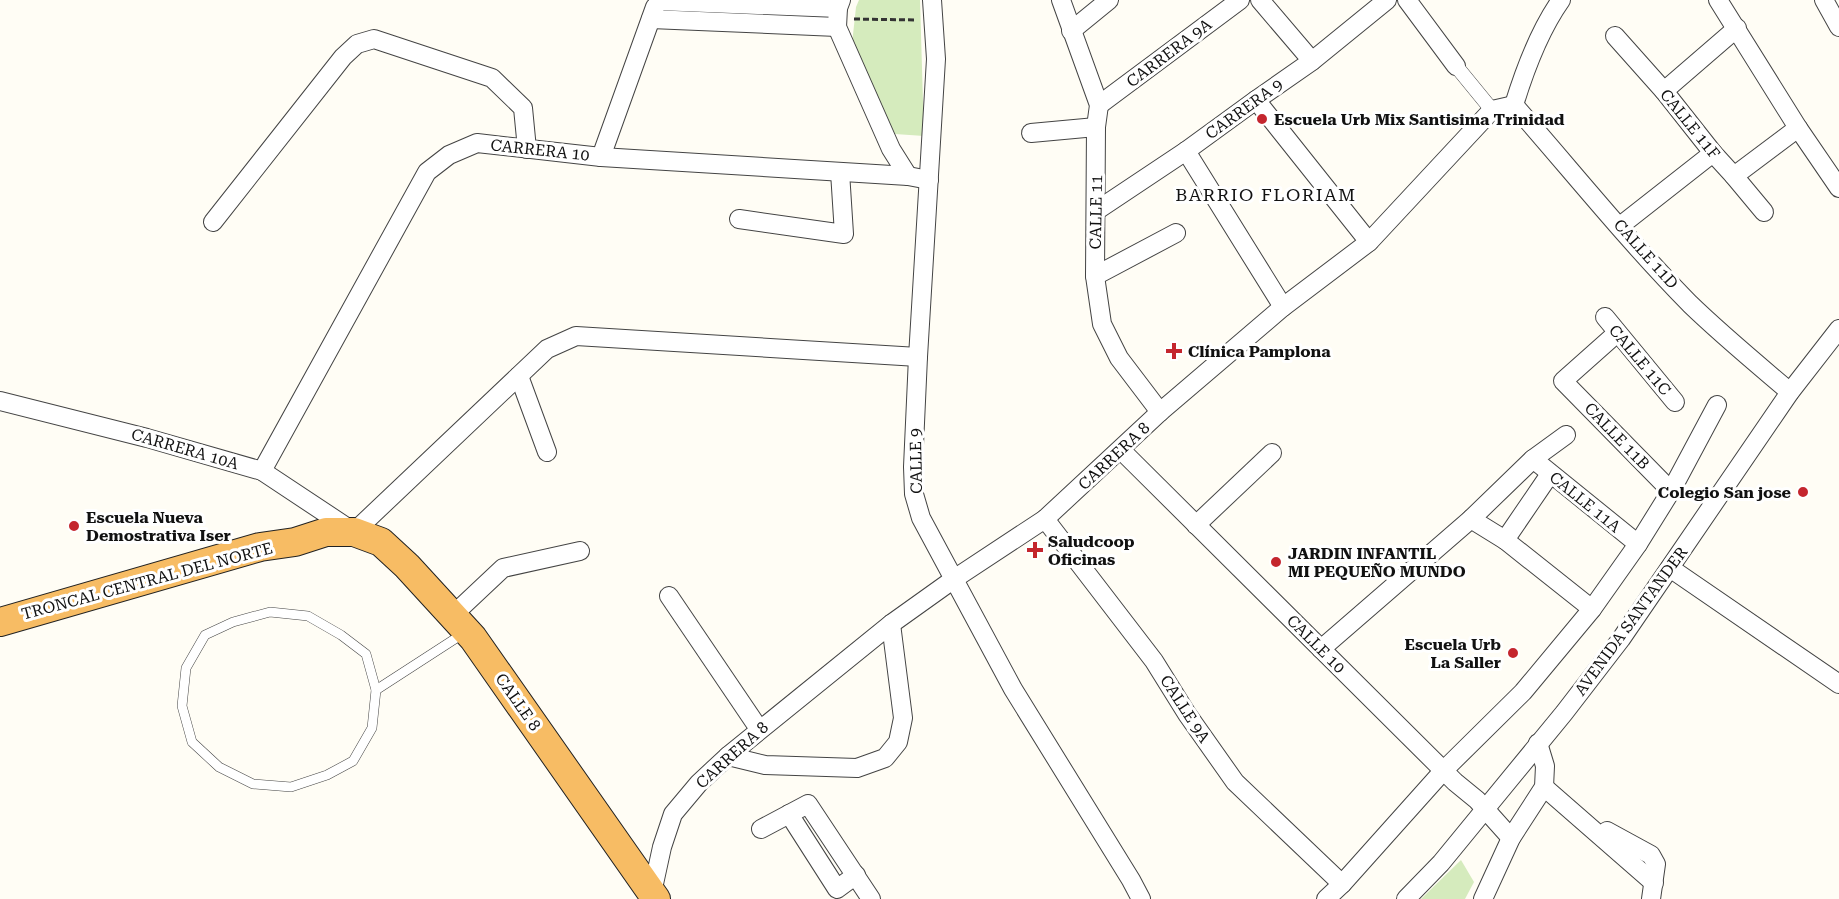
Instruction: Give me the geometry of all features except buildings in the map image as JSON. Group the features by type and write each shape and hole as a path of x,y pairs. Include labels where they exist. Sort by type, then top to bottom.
{"highway":[{"name":"TRONCAL CENTRAL DEL NORTE","path":"0,622 260,547 295,542 326,531 354,532"},
{"name":"CALLE 8","path":"354,532 381,542 407,566 473,638 654,896"},
{"name":"TRONCAL CENTRAL DEL NORTE","path":"0,638 266,562 295,542"}],"street":[{"name":"CALLE 9","path":"932,0 936,59 918,357 914,494 921,518 1013,689 1141,899"},
{"name":"CALLE 11","path":"1061,0 1099,105 1096,127 1095,276 1102,324 1119,358 1160,412"},
{"path":"1071,31 1109,0"},
{"name":"CARRERA 9A","path":"1099,105 1240,0"},
{"path":"1260,0 1312,61"},
{"name":"CARRERA 9","path":"1096,211 1186,151 1312,61 1387,0"},
{"path":"1407,0 1492,110 1514,105 1524,72 1561,0"},
{"path":"1718,0 1798,128 1839,188"},
{"path":"1824,0 1839,27"},
{"path":"601,157 658,1 838,13"},
{"path":"651,19 838,13"},
{"path":"838,13 891,149 908,176"},
{"path":"1664,91 1737,28"},
{"name":"CALLE 11F","path":"1615,36 1664,91 1764,212"},
{"path":"213,222 343,57 357,44 374,39 492,78 523,108 527,149"},
{"path":"1256,100 1369,242"},
{"name":"CALLE 11D","path":"1514,105 1689,302 1784,387"},
{"name":"CARRERA 8","path":"654,896 662,847 673,814 699,783 759,729 891,624 1045,519 1160,412 1283,307 1369,242 1492,110"},
{"path":"1031,133 1096,127"},
{"path":"1734,176 1798,128"},
{"name":"CARRERA 10","path":"262,471 427,172 449,155 477,143 601,157 908,176 929,180"},
{"path":"1186,151 1283,307"},
{"path":"1620,226 1713,153"},
{"path":"739,219 844,234 840,172"},
{"path":"1095,276 1176,233"},
{"name":"CALLE 11C","path":"1605,317 1675,402"},
{"name":"AVENIDA SANTANDER","path":"1406,899 1441,863 1481,804 1564,713 1621,639 1670,568 1784,387 1839,329"},
{"name":"CALLE 11B","path":"1617,333 1563,381 1671,491"},
{"path":"354,532 547,349 576,336 918,357"},
{"path":"519,375 547,452"},
{"name":"CARRERA 10A","path":"0,401 147,438 262,471 354,532"},
{"path":"1326,899 1450,776 1592,609 1638,544 1671,491 1717,405"},
{"path":"1321,649 1471,519 1533,459 1566,435"},
{"name":"CALLE 10","path":"1121,450 1481,804 1511,838"},
{"path":"1196,525 1272,453"},
{"name":"CALLE 11A","path":"1533,459 1638,544"},
{"path":"1505,540 1550,474"},
{"name":"CALLE 9A","path":"1045,519 1154,661 1187,714 1235,782 1342,884"},
{"path":"1471,519 1505,540 1592,609"},
{"path":"460,623 503,568 580,551"},
{"path":"1670,568 1839,684"},
{"path":"669,596 759,729"},
{"path":"728,756 765,765 857,768 885,758 898,742 903,718 891,624"},
{"path":"1483,899 1511,838 1544,787 1545,766 1538,743"},
{"path":"1544,787 1576,814 1651,855 1656,864 1653,891"},
{"path":"761,829 808,804 871,899"}],"lane":[{"path":"376,690 366,654 341,635 308,616 270,612 233,622 205,635 186,668 182,706 192,742 219,767 253,784 291,787 327,774 353,761 372,728 376,690 460,623"}],"path":[{"path":"838,13 933,20"}],"green space":[{"path":"859,0 920,0 924,136 895,134 852,44 856,7"},
{"path":"1461,860 1474,882 1465,899 1421,899"}],"place":[{"name":"Escuela Urb Mix Santisima Trinidad","path":"1262,119"},
{"name":"Clínica Pamplona","path":"1174,351"},
{"name":"Colegio San jose","path":"1803,492"},
{"name":"Escuela Nueva Demostrativa Iser","path":"74,526"},
{"name":"Saludcoop Oficinas","path":"1035,550"},
{"name":"JARDIN INFANTIL MI PEQUEÑO MUNDO","path":"1276,562"},
{"name":"Escuela Urb La Saller","path":"1513,653"}],"district":[{"name":"BARRIO FLORIAM","path":"1266,194"}]}
